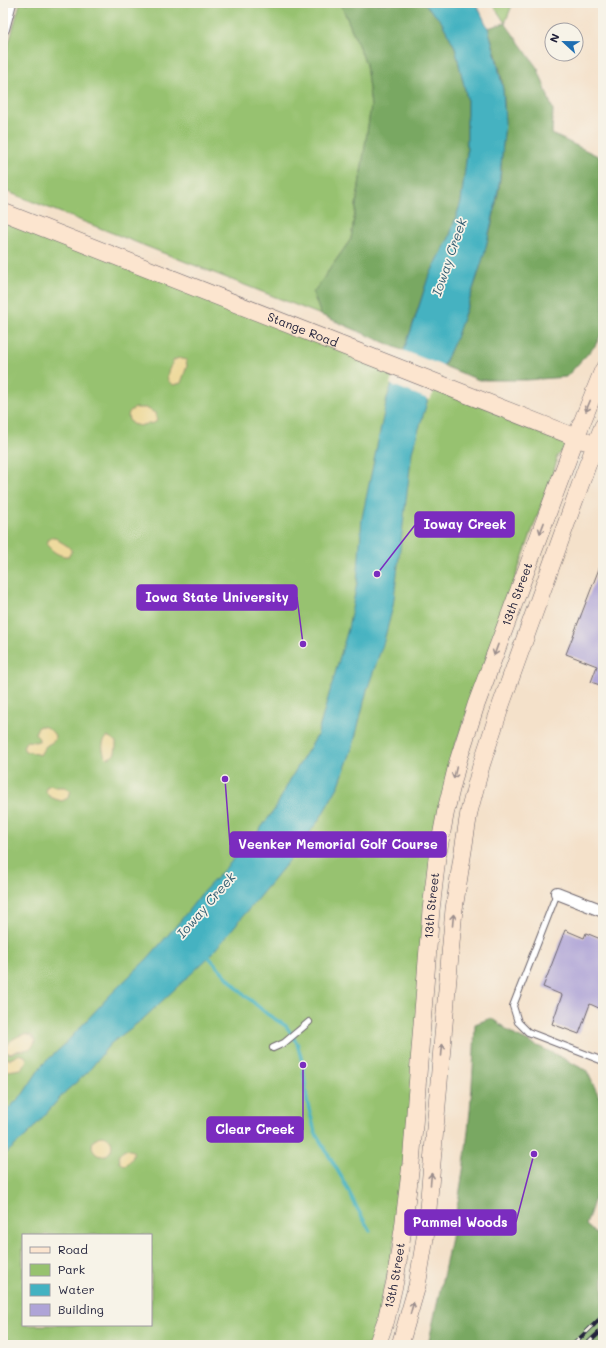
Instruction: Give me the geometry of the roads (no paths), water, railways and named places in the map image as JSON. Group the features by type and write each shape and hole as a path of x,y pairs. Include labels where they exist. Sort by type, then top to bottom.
{"main road":[{"name":"Stange Road","path":"3,212 599,447"},
{"name":"13th Street","path":"377,1345 395,1282 404,1229 411,1164 431,910 437,858 446,810 458,761 476,705 576,437 603,370"},
{"name":"13th Street","path":"400,1345 417,1286 426,1232 454,909 469,812 481,766 501,705 599,447 603,426"}],"street":[{"path":"3,29 10,3"},
{"path":"557,893 603,911"}],"lane":[{"path":"557,893 514,1006 518,1022 528,1032 603,1062"},
{"path":"274,1048 284,1043 309,1022"}],"water":[{"name":"Ioway Creek","path":"424,3 476,3 488,28 503,90 505,123 499,185 484,255 470,298 456,338 428,399 412,452 393,606 384,641 367,690 353,746 339,785 319,820 288,862 209,957 143,1019 110,1044 87,1073 66,1091 27,1135 3,1156 3,1114 23,1094 42,1065 63,1046 110,995 148,958 202,893 252,840 275,809 292,776 317,736 348,629 357,583 362,518 387,398 428,278 449,238 461,202 467,154 467,98 455,47 441,21"}],"waterway":[{"path":"206,954 240,991 267,1014 286,1026 297,1043 303,1065 307,1101 315,1132 342,1178 370,1231"}],"railway":[{"path":"573,1345 603,1316"},
{"path":"586,1345 603,1329"}],"place":[{"name":"Ioway Creek","path":"377,574"},
{"name":"Iowa State University","path":"303,644"},
{"name":"Veenker Memorial Golf Course","path":"225,779"},
{"name":"Clear Creek","path":"303,1065"},
{"name":"Pammel Woods","path":"534,1154"}]}
